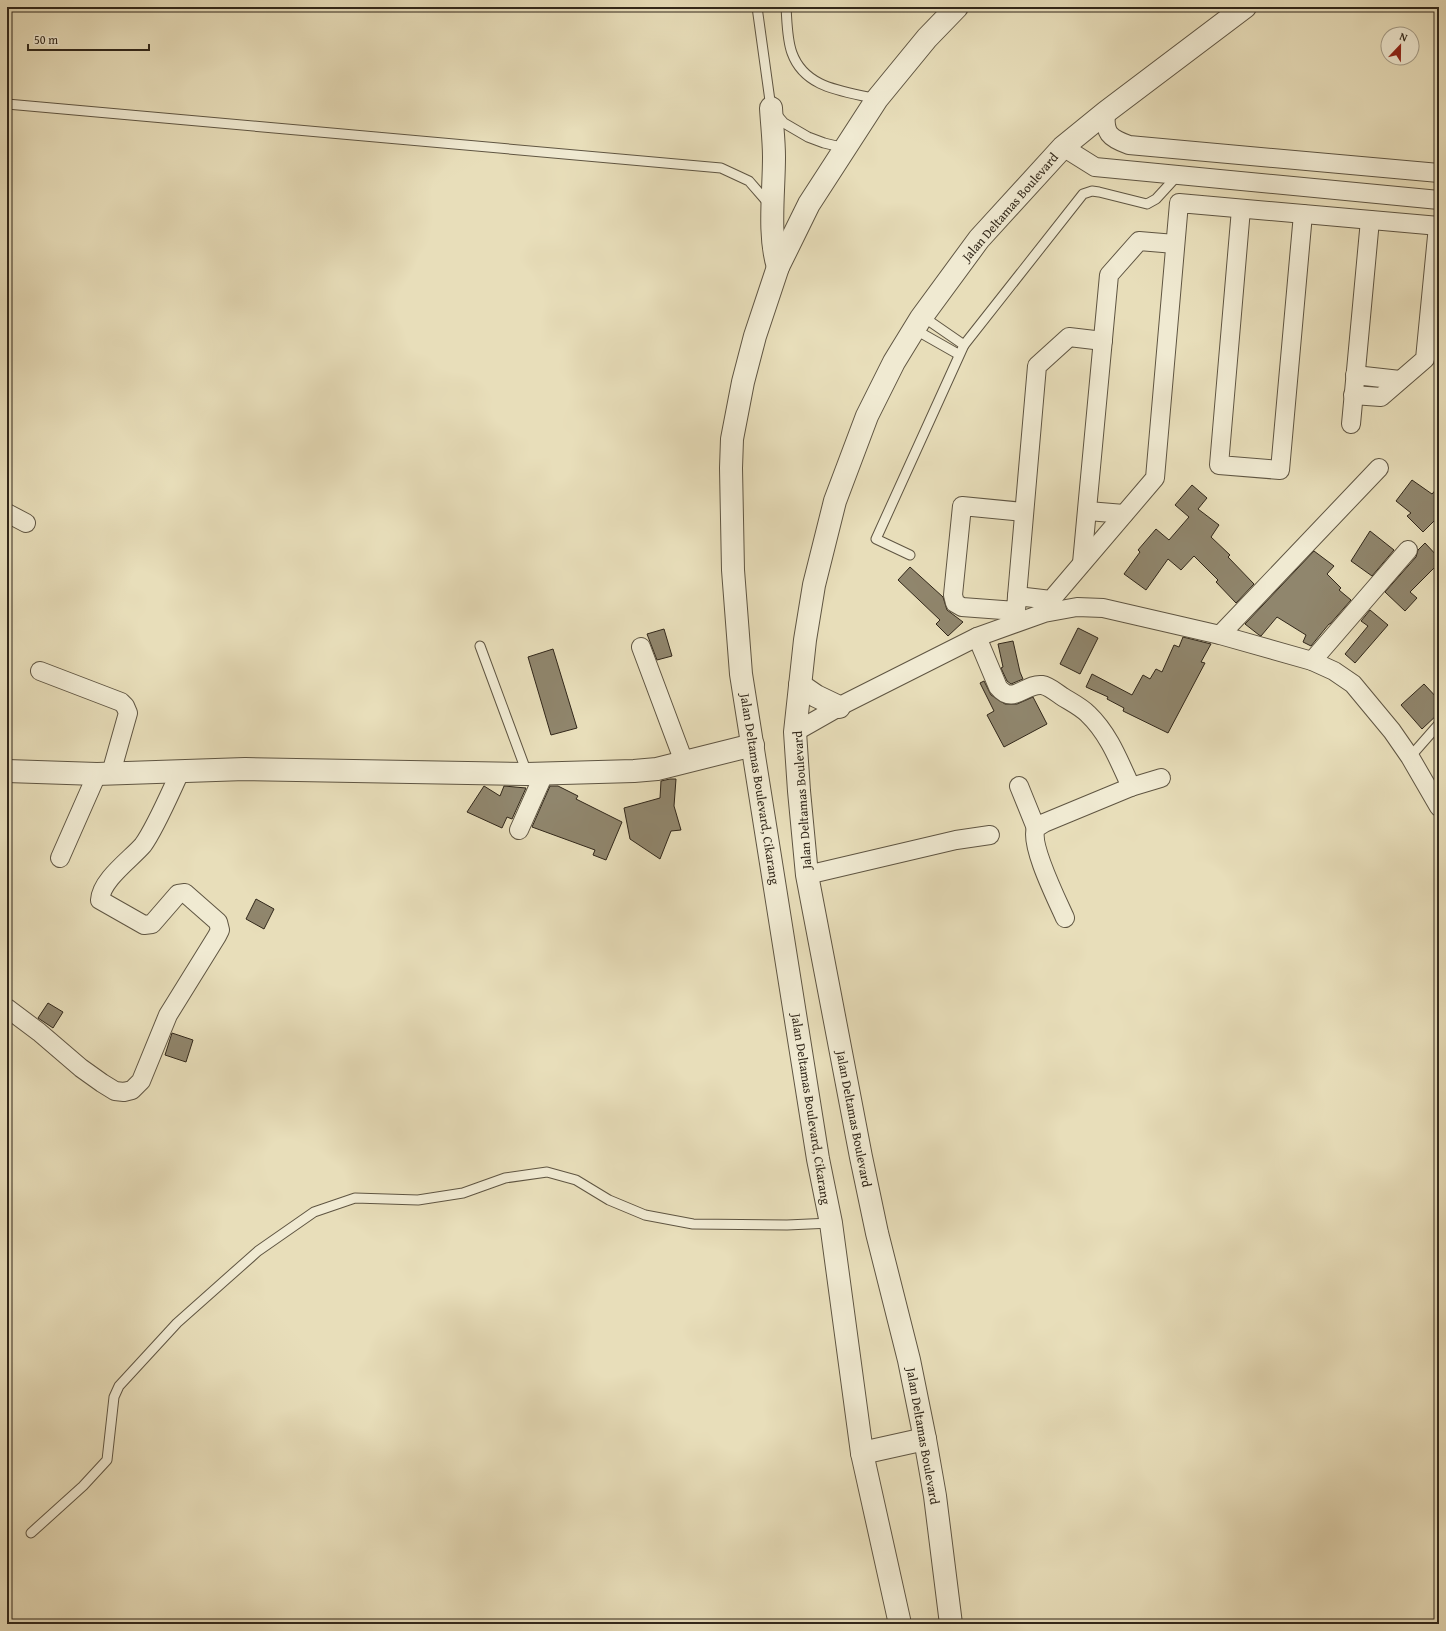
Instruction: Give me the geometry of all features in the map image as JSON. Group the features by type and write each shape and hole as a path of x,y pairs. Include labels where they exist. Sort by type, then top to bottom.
{"street":[{"name":"Jalan Deltamas Boulevard, Cikarang","path":"900,1624 862,1453 831,1223 817,1151 741,674 733,570 730,468 732,439 743,382 755,336 778,267 810,204 877,99 927,38 957,7"},
{"name":"Jalan Deltamas Boulevard","path":"950,1624 935,1496 925,1439 909,1360 860,1158 808,875 799,791 795,732 805,640 814,585 835,501 867,416 894,362 918,323 979,239 1062,147 1245,7"},
{"path":"771,108 774,156 774,256 778,267"},
{"path":"1106,112 1106,127 1110,135 1116,141 1129,145 1439,173"},
{"path":"1062,147 1095,167 1439,200"},
{"path":"1358,192 1360,166"},
{"path":"1017,596 1050,600 1155,478 1179,203 1438,226 1425,359 1381,397 1353,395"},
{"path":"1241,209 1219,465 1280,470 1303,214"},
{"path":"1351,424 1370,220"},
{"path":"1082,563 1109,275 1139,241 1175,244"},
{"path":"1024,512 962,506 953,595 955,603 962,607 1016,611 1037,366 1069,337 1103,341"},
{"path":"1355,375 1400,380"},
{"path":"1220,635 1379,468"},
{"path":"1088,511 1124,514"},
{"path":"7,513 26,523"},
{"path":"1312,661 1408,550"},
{"path":"795,732 839,707 978,637 1044,613 1077,607 1103,608 1128,612 1220,635 1312,661 1334,671 1353,684 1392,731 1410,757 1439,807"},
{"path":"978,637 998,687 1002,692 1008,695 1014,694 1033,686 1043,685 1087,713 1110,742 1131,787"},
{"path":"641,647 684,762"},
{"path":"40,671 121,702 125,706 128,713 104,773 60,858"},
{"path":"800,686 816,696 839,707"},
{"path":"7,771 104,773 181,770 296,769 536,774 634,771 657,768 753,745"},
{"path":"7,1008 81,1068 102,1083 116,1091 124,1092 136,1087 145,1071 168,1015 217,936 220,926 218,922 185,893 178,894 152,924 144,925 100,900 100,894 122,864 142,844 181,770"},
{"path":"519,830 536,774"},
{"path":"1036,828 1044,823 1131,787 1161,778"},
{"path":"1020,786 1036,828 1034,838 1045,873 1065,918"},
{"path":"808,875 956,840 990,835"},
{"path":"862,1453 925,1439"}],"lane":[{"path":"758,7 771,108 784,123 808,137 845,148"},
{"path":"786,7 791,52 802,71 820,85 877,99"},
{"path":"7,104 721,168 749,181 773,208"},
{"path":"910,554 876,539 958,354 964,345 1083,194 1092,191 1099,192 1147,204 1156,199 1178,175"},
{"path":"918,323 964,345"},
{"path":"918,323 958,354"},
{"path":"480,646 536,774"},
{"path":"1410,757 1439,724"},
{"path":"31,1533 83,1486 107,1460 114,1397 119,1386 177,1323 258,1251 314,1212 355,1198 418,1200 463,1193 505,1178 547,1172 576,1180 609,1200 645,1215 693,1224 786,1225 831,1223"}],"building":[{"path":"1412,480 1432,494 1439,486 1439,516 1423,532 1407,516 1411,513 1396,501"},
{"path":"1192,485 1207,498 1198,509 1219,525 1211,537 1230,555 1228,557 1254,584 1236,603 1216,582 1218,580 1194,556 1181,570 1168,559 1146,590 1124,574 1140,552 1138,550 1156,529 1169,540 1189,517 1175,505"},
{"path":"1370,531 1394,550 1372,576 1351,561"},
{"path":"1425,543 1439,558 1439,563 1410,592 1417,598 1405,611 1385,592 1416,557 1418,550"},
{"path":"1314,551 1334,566 1327,574 1341,588 1339,590 1351,600 1311,646 1303,642 1306,635 1277,617 1261,636 1245,624"},
{"path":"910,567 943,597 947,610 963,622 948,636 936,624 940,620 898,580"},
{"path":"1370,610 1388,625 1355,663 1345,654 1368,626 1361,621"},
{"path":"1078,628 1098,638 1080,674 1060,664"},
{"path":"664,629 672,656 657,660 647,634"},
{"path":"1183,637 1211,644 1201,662 1205,663 1168,733 1123,711 1124,708 1107,699 1108,697 1086,687 1092,674 1132,695 1143,675 1150,679 1156,669 1162,672 1174,645 1179,647"},
{"path":"1013,641 1023,679 1011,684 1007,681 1001,668 1003,667 998,644"},
{"path":"553,649 577,728 551,735 528,657"},
{"path":"984,681 991,695 1005,704 1017,704 1033,697 1047,724 1004,747 987,715 994,711 980,683"},
{"path":"1424,684 1439,700 1439,713 1422,729 1401,705"},
{"path":"676,779 674,806 681,830 671,831 660,859 630,839 624,808 660,798 661,781"},
{"path":"484,786 500,796 504,786 526,788 512,819 507,817 502,828 467,812"},
{"path":"550,786 558,786 578,796 576,799 622,822 606,860 593,855 595,850 532,827"},
{"path":"256,899 274,909 264,929 246,919"},
{"path":"48,1003 63,1012 53,1028 38,1018"},
{"path":"172,1033 193,1040 186,1062 165,1055"}]}
